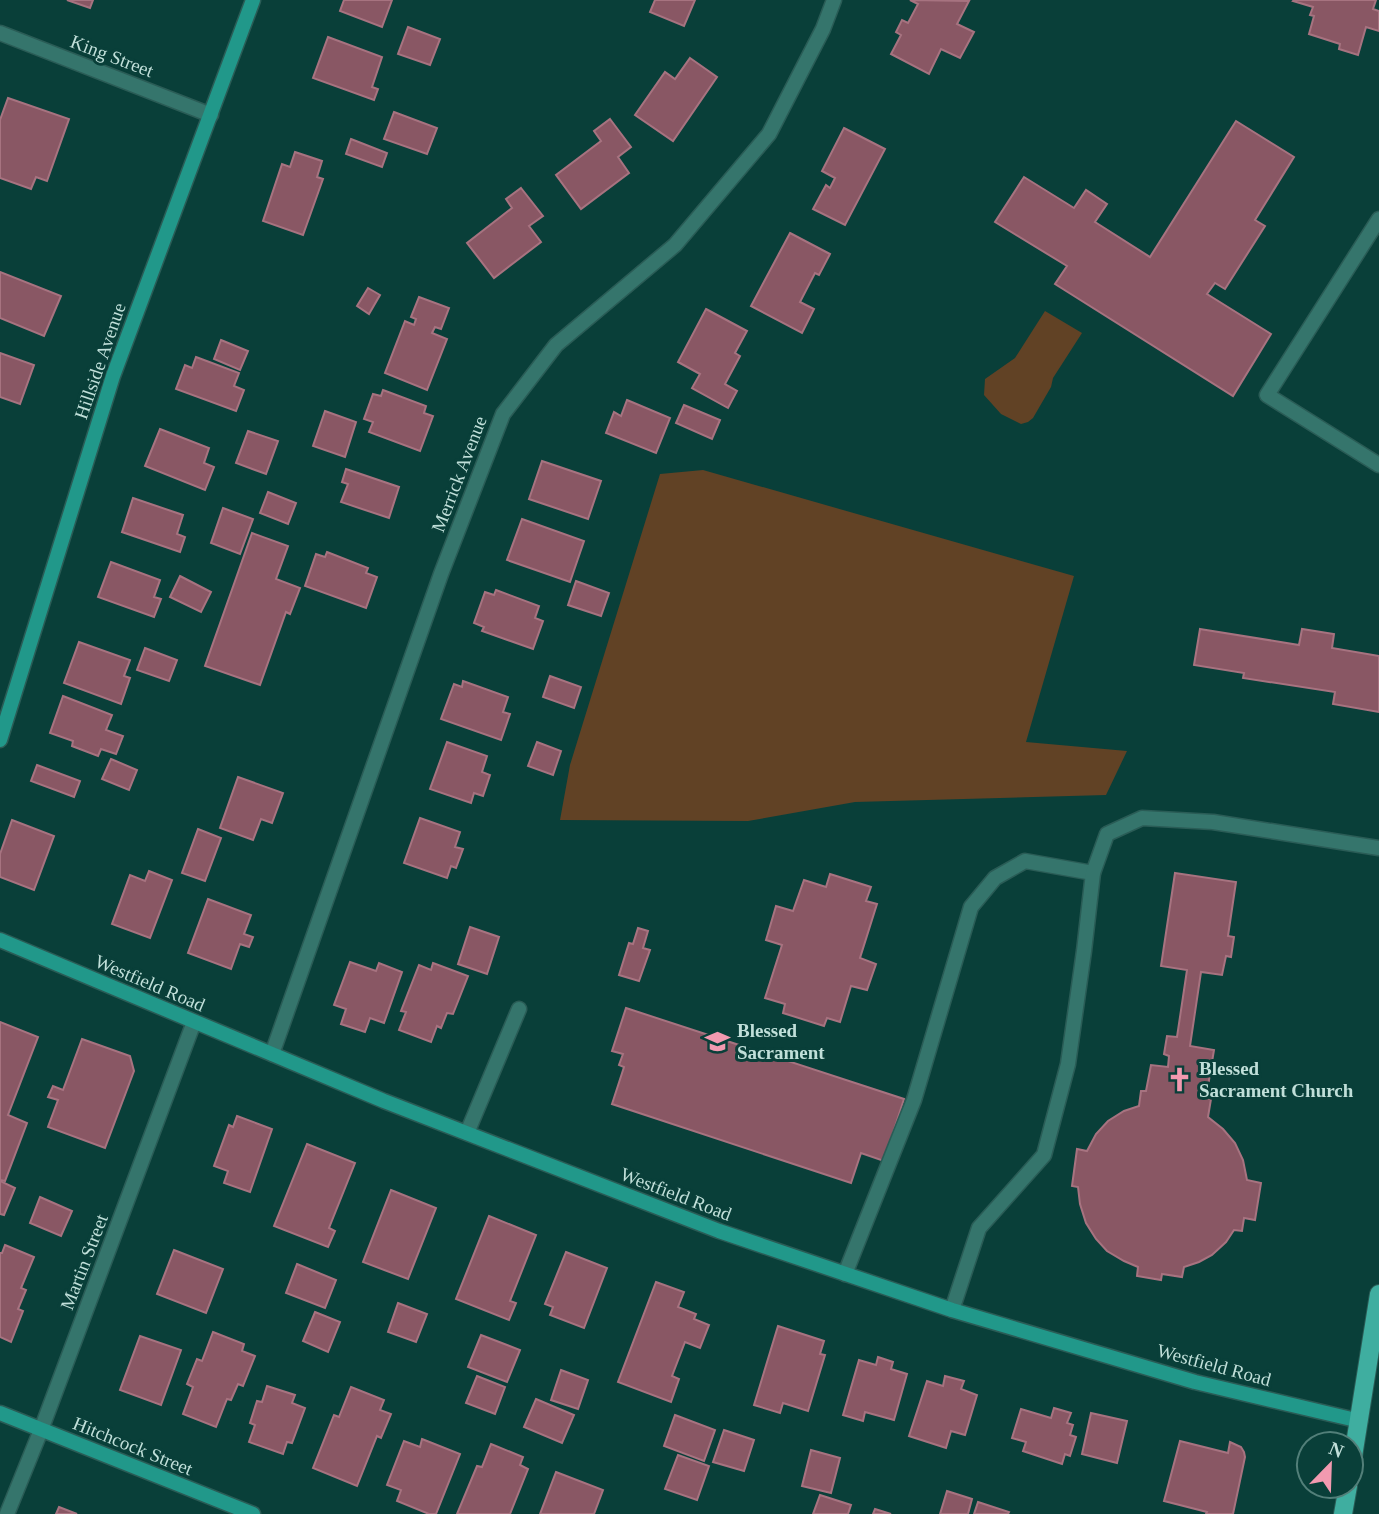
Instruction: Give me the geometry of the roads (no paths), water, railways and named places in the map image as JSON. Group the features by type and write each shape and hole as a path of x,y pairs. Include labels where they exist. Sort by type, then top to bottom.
{"main road":[{"name":"Hillside Avenue","path":"0,740 113,376 253,0"},
{"name":"Westfield Road","path":"0,940 384,1101 719,1231 952,1310 1195,1382 1360,1421"},
{"path":"1358,1430 1379,1294"},
{"name":"Hitchcock Street","path":"0,1413 253,1514"}],"street":[{"name":"Merrick Avenue","path":"272,1054 441,573 503,414 556,345 675,245 769,134 823,29 834,0"},
{"name":"King Street","path":"0,33 211,115"},
{"path":"1379,219 1267,395 1379,465"},
{"path":"952,1310 979,1228 1044,1155 1068,1064 1093,873 1107,834 1142,818 1213,822 1379,848"},
{"path":"845,1274 914,1100 971,907 995,878 1025,861 1093,873"},
{"path":"467,1133 519,1009"},
{"name":"Martin Street","path":"7,1514 194,1022"}],"place":[{"name":"Blessed Sacrament","path":"717,1041"},
{"name":"Blessed Sacrament Church","path":"1179,1079"}]}
